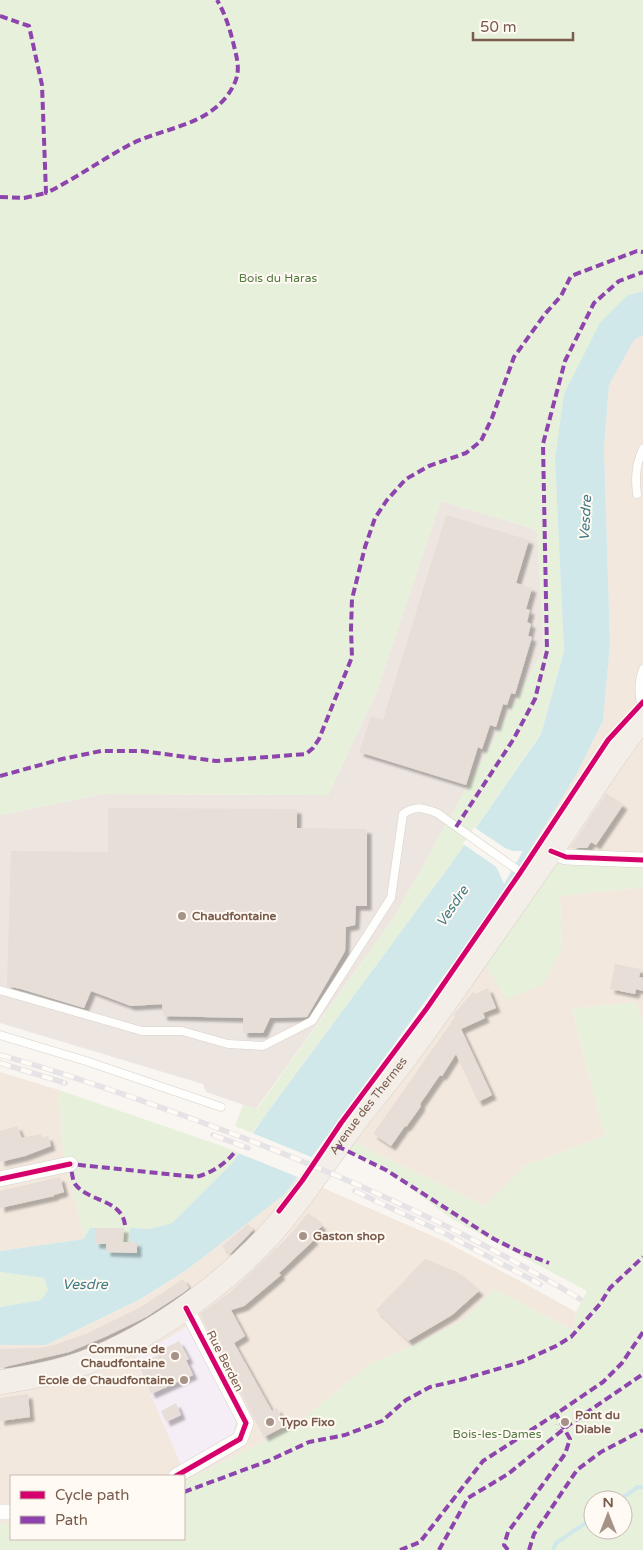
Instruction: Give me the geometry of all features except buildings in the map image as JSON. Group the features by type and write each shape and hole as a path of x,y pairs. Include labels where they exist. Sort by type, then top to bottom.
{"main road":[{"name":"Avenue des Thermes","path":"0,1382 32,1378 83,1364 138,1337 186,1308 228,1273 283,1219 408,1054 522,873 551,850 621,745 643,718"}],"street":[{"path":"551,850 566,857 643,860"},
{"path":"0,1179 70,1164"},
{"name":"Rue Berden","path":"178,1475 240,1439 246,1424 186,1308"}],"lane":[{"path":"636,494 635,478 638,461 643,449"},
{"path":"643,669 639,681 639,694 643,709"},
{"path":"0,990 142,1031 182,1031 228,1044 262,1046 312,1020 391,898 403,814 409,810 421,807 436,814 522,873"},
{"path":"0,1035 86,1061 221,1107"}],"path":[{"path":"556,1414 557,1434"}],"shaded area":[{"path":"643,335 643,860 559,855 530,850 575,777 603,721 610,644 604,448 609,385 634,339"},
{"path":"441,501 537,530 544,649 395,916 256,1109 206,1092 203,1084 0,1023 0,815 103,794 328,795 377,691"},
{"path":"643,887 643,1026 636,1002 572,1009 605,1136 526,1165 484,1206 351,1141 484,961 562,948 560,896"},
{"path":"0,1072 59,1090 63,1153 85,1239 0,1251"},
{"path":"298,1177 442,1240 576,1312 574,1331 494,1289 465,1319 406,1349 370,1364 297,1424 185,1481 185,1475 10,1475 10,1523 0,1524 0,1345 46,1345 142,1299 188,1269 285,1194"},
{"path":"191,1324 236,1419 234,1433 181,1465 135,1358"}],"green space":[{"name":"Bois du Haras","path":"0,0 643,0 643,291 628,295 555,460 564,651 541,733 451,864 252,1133 235,1126 243,1105 257,1109 395,916 544,649 537,530 441,501 377,691 328,795 103,794 0,815"},
{"path":"559,855 643,860 643,887 560,896 562,948 543,985 506,999 484,961"},
{"name":"Bois-les-Dames","path":"636,1002 643,1026 643,1550 0,1550 0,1524 10,1523 10,1540 185,1540 185,1481 297,1424 370,1364 406,1349 465,1319 494,1289 574,1331 576,1312 587,1291 452,1219 386,1170 347,1151 351,1141 484,1206 526,1165 605,1136 572,1009"},
{"path":"59,1090 239,1153 233,1162 172,1223 150,1229 131,1229 130,1242 123,1242 123,1228 90,1228 85,1239 63,1153"},
{"path":"0,1272 44,1278 48,1290 41,1300 0,1307"}],"water":[{"name":"Vesdre","path":"643,291 643,335 634,340 609,385 604,448 610,644 603,721 575,777 499,900 285,1194 188,1269 141,1299 46,1345 0,1345 0,1307 41,1300 48,1290 44,1278 0,1272 0,1251 84,1239 90,1228 95,1228 95,1244 106,1244 106,1252 137,1253 137,1242 130,1242 130,1228 150,1229 172,1223 233,1162 264,1117 451,864 541,734 564,651 555,460 564,394 600,323 628,295"}],"pier":[{"path":"474,827 505,848 513,851 523,851 504,884 495,866 463,844"},
{"path":"250,1132 314,1158 300,1178 236,1152"}],"waterway":[{"path":"633,1490 638,1487 643,1487"},
{"path":"553,1550 556,1543 583,1525"}],"railway":[{"path":"0,1055 51,1070 201,1122 347,1180 489,1248 580,1299"},
{"path":"0,1063 65,1083"},
{"path":"213,1135 248,1148"},
{"path":"355,1191 446,1234 540,1284"}],"marked path":[{"path":"0,16 29,26 42,85 46,193 129,145 194,121 217,106 227,96 236,79 238,63 228,24 217,0"},
{"path":"0,197 24,198 46,193"},
{"path":"0,776 62,759 101,751 142,751 216,761 306,754 319,739 352,657 352,599 365,547 375,518 387,500 406,479 429,466 466,453 481,441 492,418 514,357 545,314 561,296 571,276 637,251 643,252"},
{"path":"456,827 513,740 535,699 547,651 543,444 565,361 594,303 619,281 643,272"},
{"path":"337,1146 386,1170 494,1239 549,1263"},
{"path":"125,1225 123,1217 118,1210 81,1190 75,1184 70,1164 196,1177 217,1168 234,1153"},
{"path":"185,1492 268,1461 309,1442 345,1435 382,1421 406,1400 430,1387 521,1362 556,1346 571,1337 600,1304 610,1288 643,1257"},
{"path":"400,1550 420,1542 483,1461 603,1382 622,1363 643,1332"},
{"path":"439,1550 468,1498 508,1474 570,1424 643,1374"},
{"path":"508,1550 504,1545 508,1532 565,1454 570,1439 556,1414"},
{"path":"529,1550 534,1534 577,1470 601,1452 643,1430"}],"cycle path":[{"path":"279,1211 302,1181 341,1123 427,1008 520,873 608,740 643,702"},
{"path":"551,851 566,857 643,860"},
{"path":"0,1179 70,1164"},
{"path":"178,1475 240,1439 246,1423 186,1308"}],"place":[{"name":"Chaudfontaine","path":"182,916"},
{"name":"Gaston shop","path":"303,1236"},
{"name":"Commune de Chaudfontaine","path":"175,1356"},
{"name":"Ecole de Chaudfontaine","path":"184,1380"},
{"name":"Typo Fixo","path":"270,1422"},
{"name":"Pont du Diable","path":"565,1422"}]}
